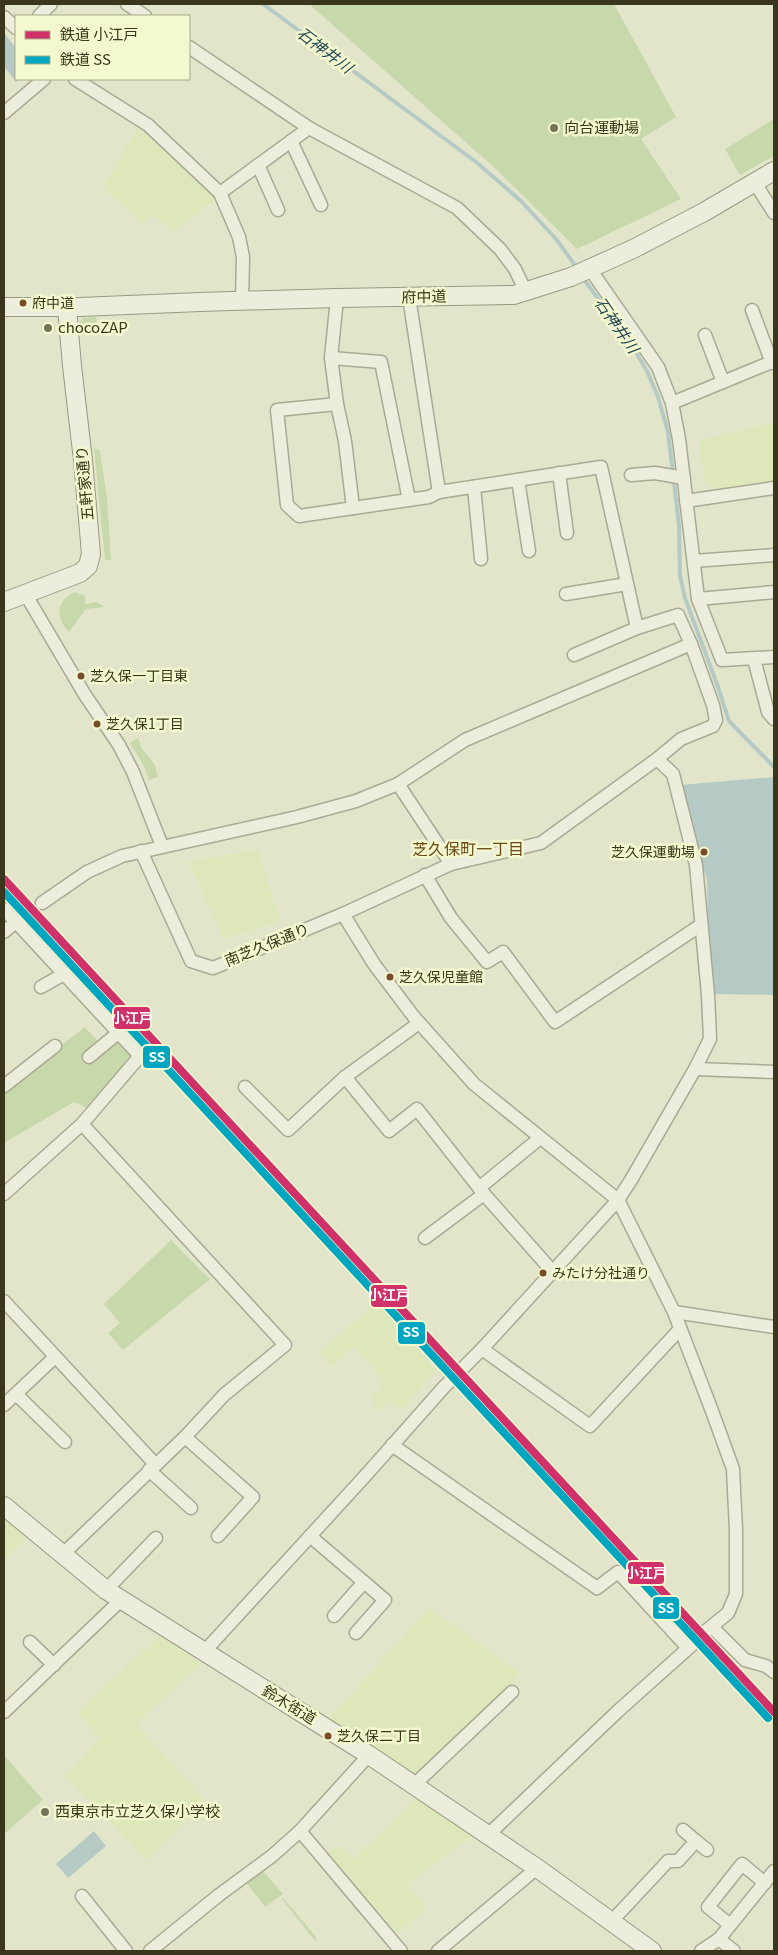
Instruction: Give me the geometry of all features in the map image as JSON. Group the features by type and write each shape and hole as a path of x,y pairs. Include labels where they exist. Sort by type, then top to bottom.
{"street":[{"path":"40,15 51,4"},
{"path":"127,4 144,15"},
{"path":"4,17 15,27"},
{"path":"190,47 309,128 457,208 500,249 515,269 526,292"},
{"path":"4,113 43,80"},
{"path":"76,80 148,125 220,192 239,237 242,251 242,301"},
{"path":"220,192 309,128"},
{"path":"291,142 321,204"},
{"path":"258,165 278,210"},
{"name":"府中道","path":"4,308 337,298 514,296 571,277 633,249 774,171"},
{"path":"755,183 774,213"},
{"path":"589,269 658,367 672,403 698,599 722,660 774,657"},
{"path":"409,297 439,492"},
{"path":"337,298 331,358 337,404 345,441 353,508"},
{"name":"五軒家通り","path":"4,602 80,573 88,566 91,554 82,444 67,307"},
{"path":"672,403 773,362 752,310"},
{"path":"705,335 724,382"},
{"path":"331,358 381,362 409,500"},
{"path":"337,404 277,410 287,505 299,516 429,497 439,492 601,467 637,628"},
{"path":"631,475 655,473 683,478"},
{"path":"559,474 567,533"},
{"path":"518,480 529,551"},
{"path":"474,487 481,559"},
{"path":"686,501 774,488"},
{"path":"694,561 774,555"},
{"path":"566,594 627,584"},
{"path":"698,599 774,592"},
{"path":"26,595 85,695 119,745 134,772 162,846"},
{"path":"42,904 87,872 122,856 141,850 297,817 356,801 398,784 465,740 691,644 678,615 637,628 574,655"},
{"name":"南芝久保通り","path":"141,850 191,961 213,968 342,914 451,864 541,843 657,759 681,739 713,726 716,720 713,706 691,644"},
{"path":"754,659 768,712 774,718"},
{"path":"204,1652 444,1386 482,1349 618,1200 695,1069 710,1039 708,995 696,865 673,774 657,759"},
{"path":"398,784 451,864"},
{"path":"425,875 451,918 487,962 503,952 555,1022 701,925"},
{"path":"4,909 20,921 64,974 140,1056 82,1124 4,1194"},
{"path":"342,914 374,964 419,1023 474,1084 618,1200 674,1312 733,1469 736,1530 736,1594 728,1613 710,1629 745,1660 766,1666 774,1672"},
{"path":"4,932 20,921"},
{"path":"41,987 64,974"},
{"path":"245,1087 288,1130 345,1077 419,1023"},
{"path":"89,1057 118,1032"},
{"path":"5,1083 55,1046"},
{"path":"695,1069 774,1072"},
{"path":"345,1077 389,1131 418,1109 482,1191 553,1272"},
{"path":"62,1555 185,1437 224,1395 285,1345 82,1124"},
{"path":"425,1238 482,1191 540,1138"},
{"path":"4,1301 191,1508"},
{"path":"674,1312 774,1327"},
{"path":"482,1349 590,1426 680,1330"},
{"path":"4,1405 55,1358"},
{"path":"16,1394 65,1442"},
{"path":"185,1437 253,1497 218,1536"},
{"path":"392,1445 597,1588 618,1572 691,1646 488,1835"},
{"name":"鈴木街道","path":"4,1506 106,1590 414,1784 537,1868 652,1951"},
{"path":"310,1536 385,1600 356,1634"},
{"path":"106,1590 156,1538"},
{"path":"334,1616 364,1582"},
{"path":"4,1712 121,1600"},
{"path":"30,1642 54,1665"},
{"path":"414,1784 512,1692"},
{"path":"150,1951 272,1856 300,1831 369,1755"},
{"path":"683,1830 707,1850"},
{"path":"300,1831 400,1951"},
{"path":"611,1922 668,1861 678,1861 696,1841"},
{"path":"730,1925 708,1906 742,1864 765,1883"},
{"path":"438,1951 537,1868"},
{"path":"701,1951 719,1939 774,1872"},
{"path":"82,1896 126,1951"},
{"path":"719,1939 734,1951"}],"green space":[{"name":"向台運動場","path":"309,4 614,4 676,117 641,139 681,199 577,249 496,169"},
{"path":"774,119 774,156 740,175 725,149"},
{"path":"137,128 208,187 215,199 174,232 153,215 143,223 103,188"},
{"path":"96,317 97,328 80,331 79,322 83,318"},
{"path":"774,423 774,480 715,489 705,481 699,440"},
{"path":"94,448 100,451 107,498 111,560 105,560"},
{"path":"75,592 85,596 85,604 96,602 105,607 86,609 69,632 61,621 60,610 64,600"},
{"path":"138,738 142,749 155,765 158,777 149,780 143,764 130,743"},
{"path":"258,850 280,921 224,939 188,862"},
{"path":"85,1027 104,1048 117,1035 135,1057 87,1108 74,1102 4,1143 4,1088"},
{"path":"171,1240 210,1279 123,1350 108,1333 120,1323 104,1304"},
{"path":"376,1303 436,1370 401,1411 389,1400 378,1411 372,1405 375,1401 370,1397 380,1390 385,1383 354,1347 331,1366 318,1353"},
{"path":"4,1518 26,1538 4,1560"},
{"path":"429,1608 519,1672 509,1687 419,1774 412,1776 329,1718"},
{"path":"160,1636 201,1663 136,1724 204,1800 147,1860 65,1776 100,1739 77,1712"},
{"path":"4,1755 43,1800 4,1834"},
{"path":"418,1797 474,1835 407,1884 427,1909 395,1934 327,1854 338,1845 353,1859"},
{"path":"261,1871 266,1874 283,1894 265,1907 246,1882"},
{"path":"282,1899 312,1932 316,1942"}],"shaded area":[{"path":"4,33 15,47 15,80 19,80 16,82 4,66"},
{"path":"774,777 774,995 710,994 707,880 680,785"},
{"path":"94,1831 106,1846 68,1878 56,1864"}],"waterway":[{"name":"石神井川","path":"263,4 476,162 521,201 556,239 577,268"},
{"name":"石神井川","path":"583,278 631,344 647,371 658,397 668,432 679,525 680,576 685,598 729,721 774,767"}],"rail line":[{"name":"小江戸","path":"4,879 774,1712"},
{"name":"SS","path":"4,892 768,1718"}],"place":[{"name":"向台運動場","path":"554,128"},
{"name":"府中道","path":"23,303"},
{"name":"chocoZAP","path":"48,328"},
{"name":"芝久保一丁目東","path":"81,676"},
{"name":"芝久保1丁目","path":"97,724"},
{"name":"芝久保運動場","path":"704,852"},
{"name":"芝久保児童館","path":"390,977"},
{"name":"みたけ分社通り","path":"543,1273"},
{"name":"芝久保二丁目","path":"328,1736"},
{"name":"西東京市立芝久保小学校","path":"45,1812"}],"district":[{"name":"芝久保町一丁目","path":"468,849"}]}
